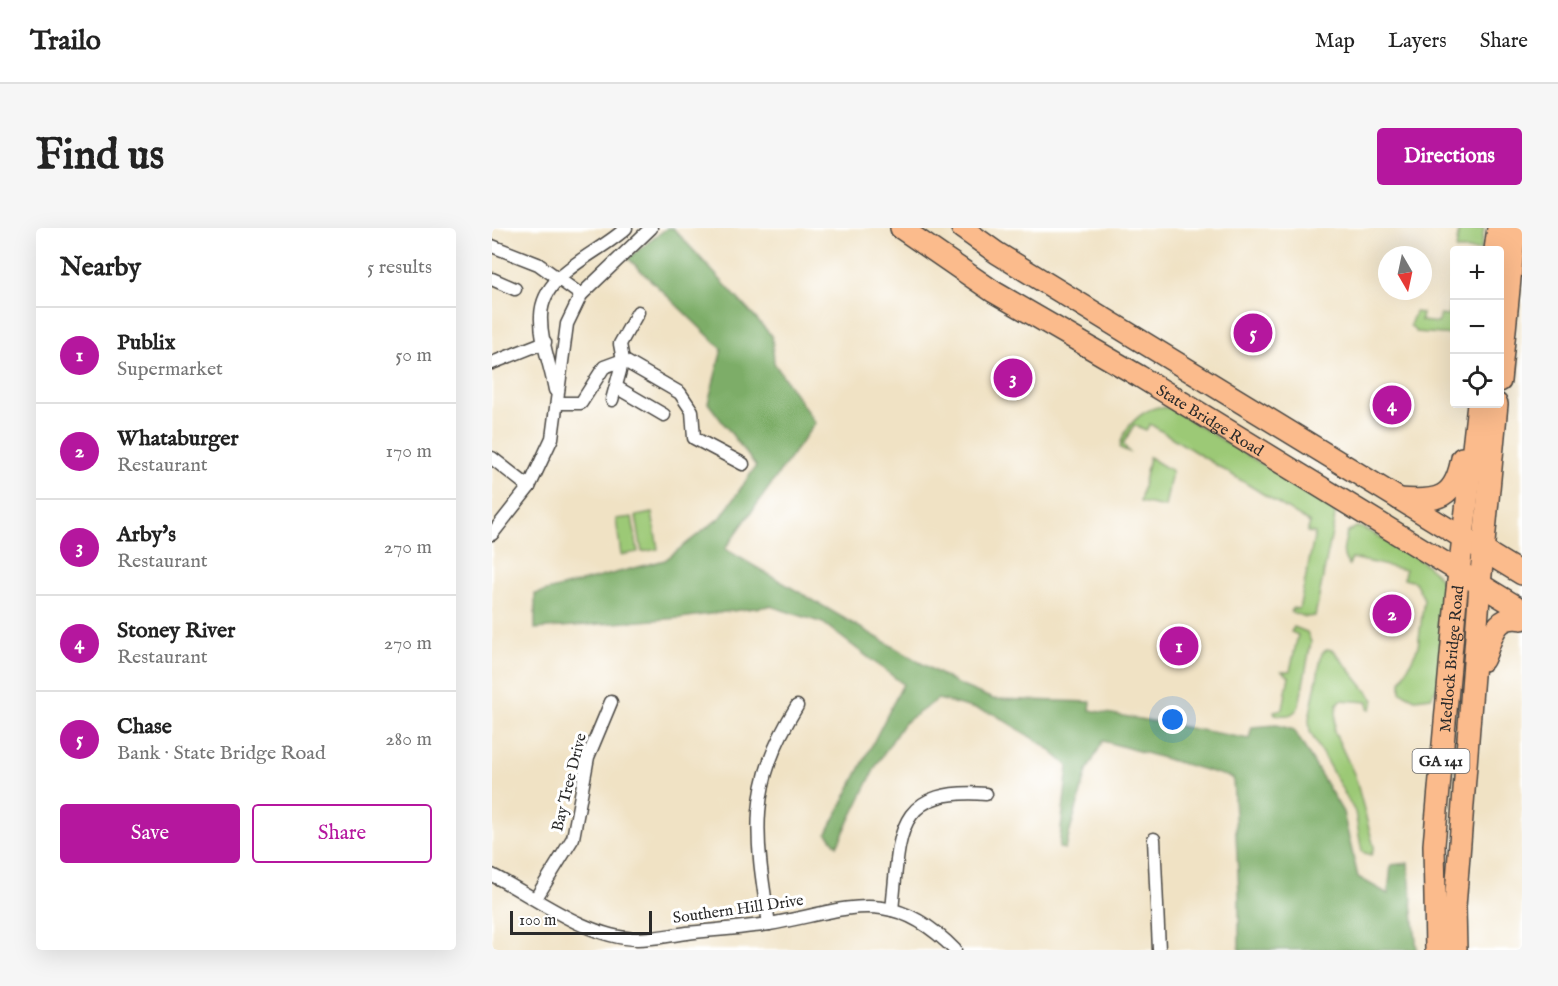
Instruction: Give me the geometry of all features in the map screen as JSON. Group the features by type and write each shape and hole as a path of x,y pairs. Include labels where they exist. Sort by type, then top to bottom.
{"highway":[{"name":"State Bridge Road","path":"901,228 994,292 1149,382 1522,610"},
{"name":"State Bridge Road","path":"962,228 1007,258 1522,574"},
{"path":"1496,246 1498,228"},
{"path":"1503,354 1515,228"},
{"name":"Medlock Bridge Road","path":"1436,950 1434,845 1459,572 1478,408"},
{"name":"Medlock Bridge Road","path":"1456,950 1455,908 1480,585 1497,408"},
{"path":"1397,498 1428,500 1449,492 1459,479 1464,443 1476,425"},
{"path":"1474,668 1485,659 1490,636 1496,628 1510,619 1522,619"}],"street":[{"path":"558,403 541,316 548,293 559,280 626,228"},
{"path":"492,534 530,487 552,438 567,324 581,295 651,228"},
{"path":"492,246 538,264 581,295"},
{"path":"492,279 515,289"},
{"path":"612,400 623,360 620,344 638,312"},
{"path":"492,363 545,342"},
{"path":"558,403 581,403 604,367 623,360"},
{"path":"623,360 680,393 692,411 694,438 743,464"},
{"path":"616,387 664,415"},
{"path":"492,458 530,487"},
{"name":"Bay Tree Drive","path":"536,898 573,838 588,757 611,702"},
{"path":"769,924 758,851 758,806 771,755 797,706"},
{"path":"892,910 900,840 912,814 926,801 943,794 986,794"},
{"path":"1154,839 1158,950"},
{"name":"Southern Hill Drive","path":"492,875 536,898 559,914 637,944 769,924 845,907 869,906 892,910 927,926 955,950"}],"green space":[{"path":"667,228 673,228 772,336 774,363 815,423 725,549 957,684 993,699 1091,702 1090,710 1249,739 1252,727 1277,725 1294,730 1343,812 1358,877 1388,894 1391,865 1408,863 1417,950 1239,950 1239,893 1233,778 1103,741 1087,771 1065,849 1059,848 1068,766 1045,746 994,714 938,699 903,724 877,764 837,846 827,833 903,684 823,623 770,606 680,618 535,629 535,594 665,560 722,516 756,466 708,403 722,349 628,258"},
{"path":"1459,228 1484,228 1482,246 1457,246"},
{"path":"1450,299 1450,335 1416,332 1410,325 1415,312 1422,313 1421,321 1438,323 1440,315 1448,316"},
{"path":"1158,407 1170,408 1332,507 1335,514 1334,523 1315,616 1306,617 1291,612 1292,608 1299,609 1315,533 1307,532 1310,523 1150,424 1146,430 1134,425 1123,444 1129,452 1120,448 1124,434 1133,422 1145,412"},
{"path":"1149,457 1172,471 1165,507 1140,502"},
{"path":"652,513 658,549 642,552 636,516"},
{"path":"632,517 638,552 621,555 616,519"},
{"path":"1356,527 1363,528 1386,540 1423,563 1442,581 1447,591 1440,684 1431,697 1415,699 1401,692 1401,682 1418,647 1424,599 1415,582 1404,579 1405,570 1352,558 1349,565 1344,558 1344,546 1347,533"},
{"path":"1294,627 1307,632 1311,642 1299,706 1289,715 1275,714 1274,711 1283,709 1289,676 1282,671 1290,671 1298,635 1291,632"},
{"path":"1328,649 1334,651 1374,700 1370,710 1368,702 1341,700 1337,704 1334,731 1355,776 1374,847 1371,855 1362,852 1355,812 1310,732 1309,719 1322,653"}],"place":[{"name":"Chase","path":"1253,333"},
{"name":"Arby's","path":"1013,378"},
{"name":"Stoney River","path":"1392,405"},
{"name":"Whataburger","path":"1392,614"},
{"name":"Publix","path":"1179,646"}]}
